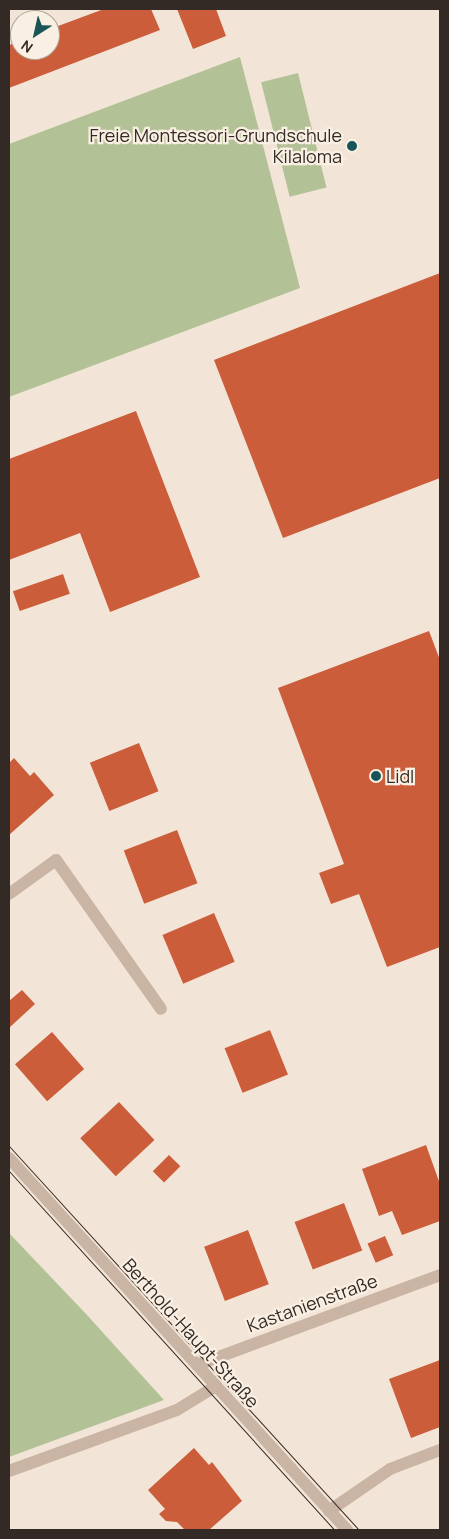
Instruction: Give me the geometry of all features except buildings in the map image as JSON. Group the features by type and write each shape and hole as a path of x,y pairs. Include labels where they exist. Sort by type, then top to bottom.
{"street":[{"path":"9,894 56,860 160,1009"},
{"name":"Berthold-Haupt-Straße","path":"9,1158 347,1530"},
{"name":"Kastanienstraße","path":"197,1365 440,1275"},
{"path":"9,1471 177,1410 216,1386"},
{"path":"329,1511 390,1469 440,1450"}],"green space":[{"path":"240,57 300,288 9,397 9,144"},
{"path":"298,73 327,187 290,197 261,82"},
{"path":"9,1233 87,1315 164,1400 9,1457"}],"tram line":[{"path":"9,1146 359,1530"},
{"path":"9,1171 334,1530"}],"place":[{"name":"Freie Montessori-Grundschule Kilaloma","path":"352,146"},
{"name":"Lidl","path":"376,776"}]}
